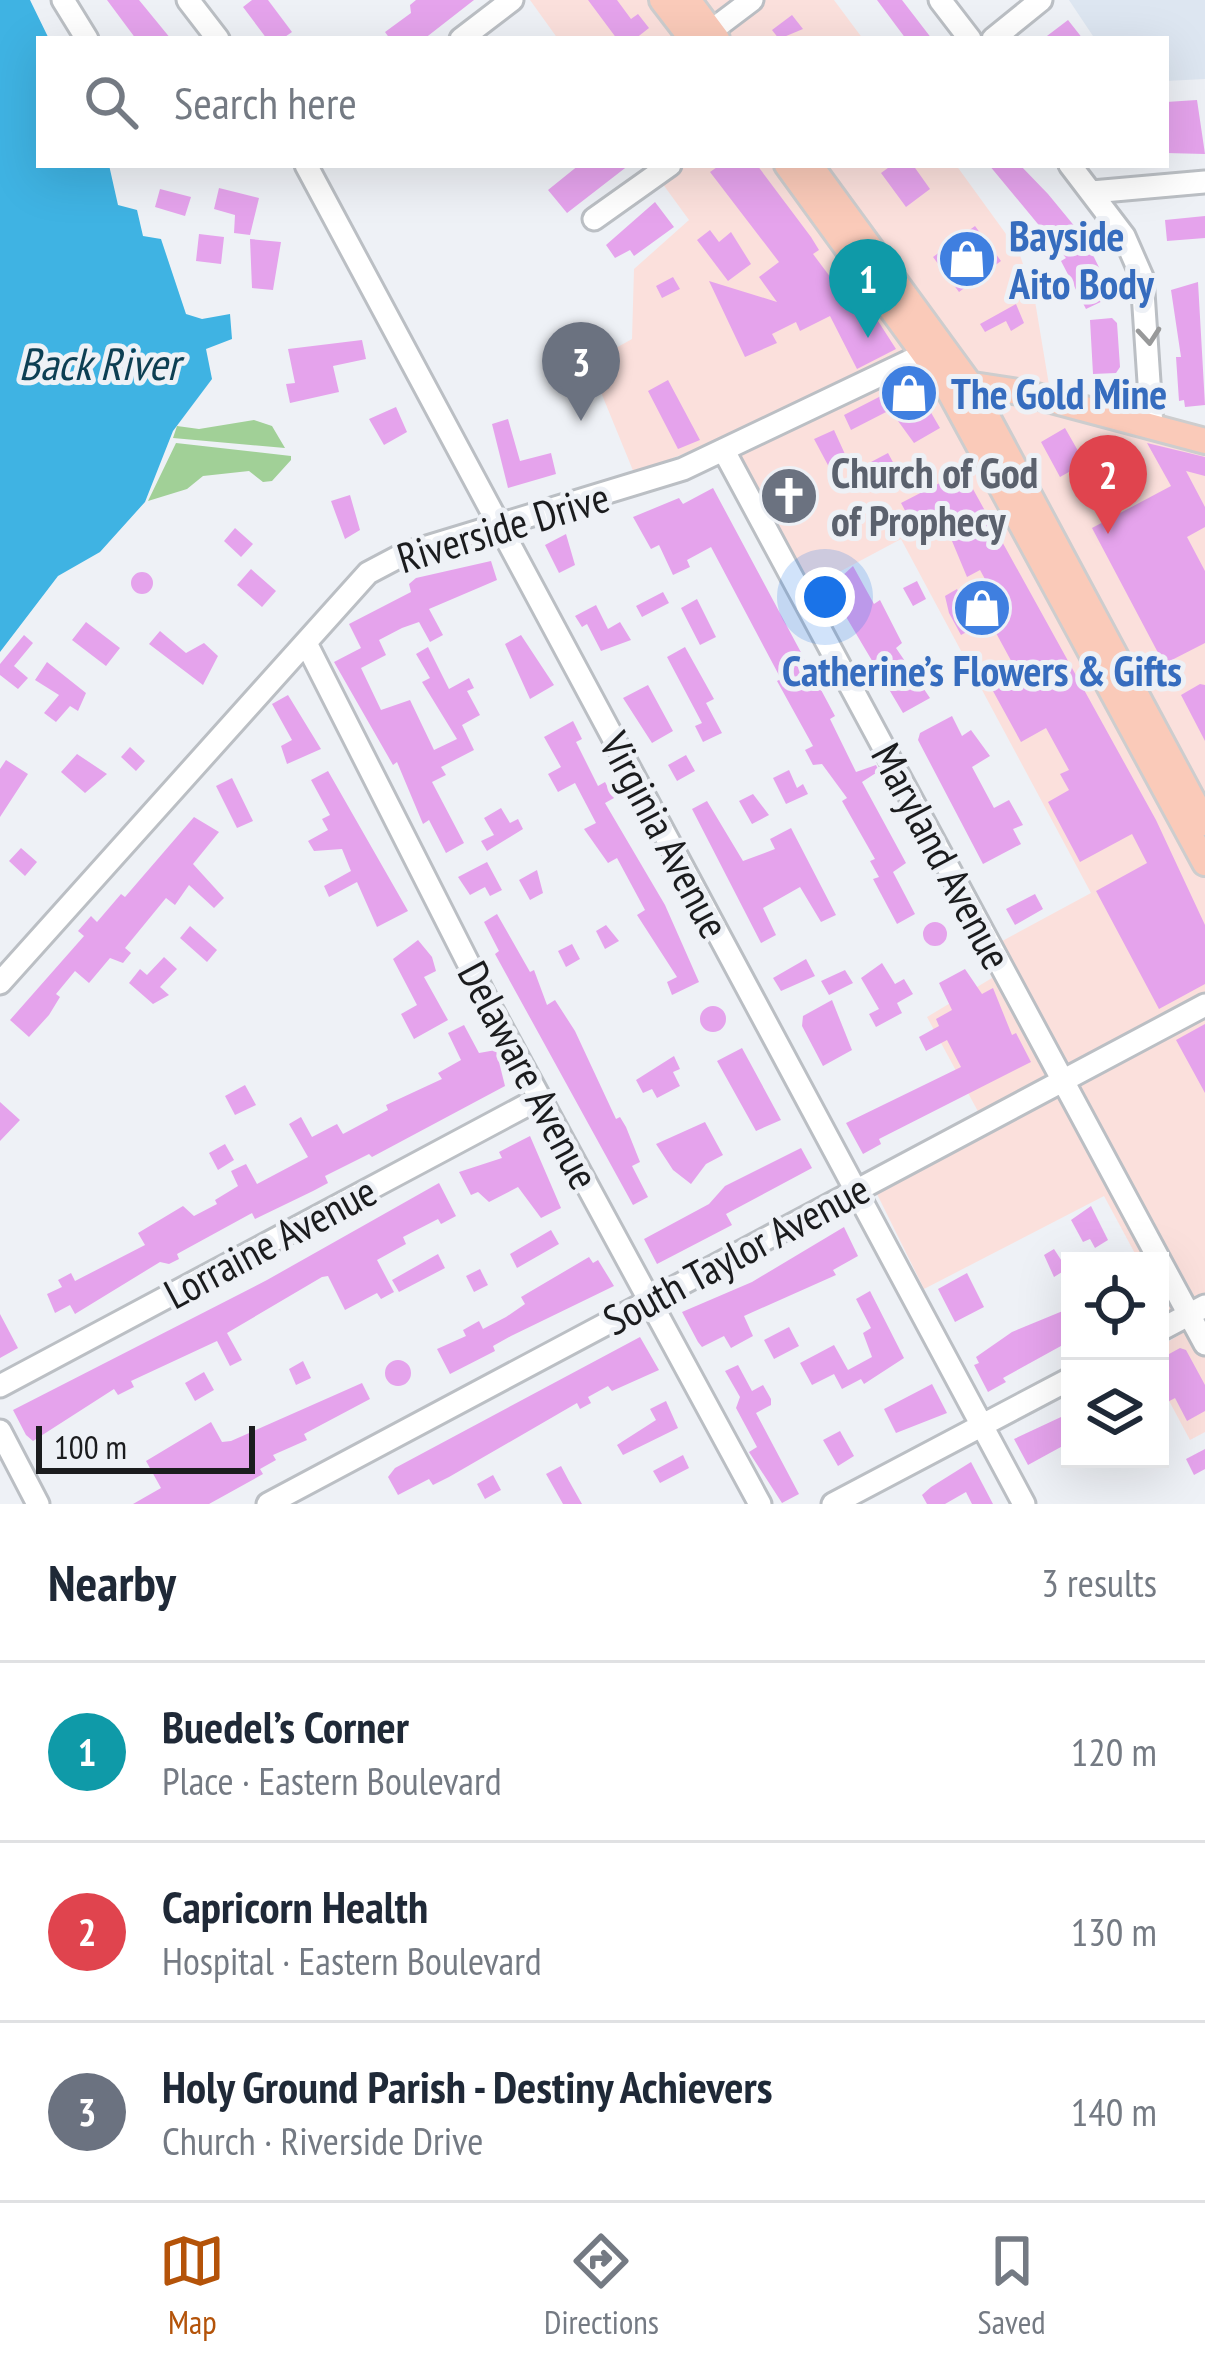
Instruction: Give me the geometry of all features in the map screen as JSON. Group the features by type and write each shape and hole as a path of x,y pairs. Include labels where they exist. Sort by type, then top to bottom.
{"main road":[{"path":"662,0 704,36"},
{"path":"688,0 705,36"},
{"path":"807,170 999,436 1205,863"},
{"path":"957,383 1043,398 1205,441"},
{"path":"957,383 1109,663 1205,823"},
{"path":"999,436 1016,411 1043,398"}],"street":[{"path":"63,0 85,36"},
{"path":"464,36 512,0"},
{"path":"706,36 752,0"},
{"path":"940,0 968,36"},
{"path":"996,36 1041,0"},
{"path":"190,1 216,36"},
{"name":"Virginia Avenue","path":"308,168 1024,1504"},
{"path":"594,219 666,168"},
{"path":"1072,168 1124,236 1142,277 1152,427"},
{"path":"1092,192 1205,182"},
{"name":"Riverside Drive","path":"0,983 354,587 383,563 622,490 724,451 934,349"},
{"name":"Maryland Avenue","path":"724,451 1155,1252"},
{"name":"Delaware Avenue","path":"305,643 540,1098 760,1504"},
{"name":"South Taylor Avenue","path":"268,1504 1205,1005"},
{"name":"Lorraine Avenue","path":"0,1386 540,1098"},
{"name":"Maryland Avenue","path":"1169,1273 1197,1310 1205,1344"},
{"path":"1169,1325 1197,1310"},
{"path":"833,1504 1061,1384"},
{"path":"0,1431 38,1504"}],"shaded area":[{"path":"530,0 834,0 861,36 556,36"},
{"path":"1069,0 1205,0 1205,79 1169,81 1169,36 1093,36"},
{"path":"651,168 958,168 1019,252 1035,301 1049,385 1205,440 1205,1432 1190,1440 1169,1401 1169,1341 1179,1335 1169,1317 1169,1252 1134,1252 1104,1196 924,1289 876,1192 988,1130 927,1017 992,978 980,953 1091,893 901,539 811,587 730,436 634,473 589,363 632,339 634,269 689,220"}],"green space":[{"path":"254,420 272,426 285,448 173,438 177,426 199,429"},
{"path":"176,443 291,456 291,460 272,481 263,482 249,471 203,476 187,489 148,501"}],"water":[{"name":"Back River","path":"0,0 30,0 48,36 36,36 36,168 110,168 118,205 137,210 143,236 161,239 186,314 202,319 230,314 232,339 206,349 212,379 173,431 145,502 100,552 58,576 0,652"}],"building":[{"path":"107,0 139,0 169,36 134,36"},
{"path":"252,0 268,0 292,32 265,36 243,7"},
{"path":"416,0 474,0 428,36 388,36 385,32 411,13 410,5"},
{"path":"588,0 617,0 631,19 638,14 649,28 639,36 615,36"},
{"path":"877,0 902,0 930,36 904,36"},
{"path":"792,15 803,29 786,36 777,36 772,30"},
{"path":"1068,20 1081,36 1047,36"},
{"path":"1197,100 1205,154 1169,153 1169,102"},
{"path":"575,168 625,168 567,213 548,190"},
{"path":"759,168 811,237 819,250 813,254 858,314 869,307 896,349 857,369 830,316 800,331 796,322 772,334 777,343 745,357 709,281 777,302 759,277 779,262 710,172"},
{"path":"888,168 915,168 930,189 906,207 881,173"},
{"path":"991,168 1023,168 1048,194 1076,228 1071,231 1086,254 1091,251 1110,290 1109,298 1086,309 1061,261 1066,258"},
{"path":"219,188 259,198 250,235 234,233 235,215 214,209"},
{"path":"160,189 191,197 185,216 155,207"},
{"path":"655,202 674,227 634,256 630,250 615,258 606,245"},
{"path":"1205,216 1205,238 1167,241 1165,220"},
{"name":"Bayside Aito Body","path":"975,226 1001,261 959,292 933,257"},
{"path":"710,230 719,242 731,232 751,264 728,281 697,240"},
{"path":"199,234 224,237 221,264 196,261"},
{"path":"250,239 281,242 273,290 252,288"},
{"path":"673,277 680,289 662,298 656,286"},
{"path":"1198,282 1205,405 1185,407 1184,400 1179,401 1176,357 1181,357 1171,290"},
{"path":"1016,304 1024,323 1011,331 1006,321 985,332 980,324"},
{"path":"1112,318 1117,323 1120,367 1116,373 1093,374 1090,320"},
{"path":"362,340 366,359 333,366 339,392 290,403 286,384 295,383 288,349"},
{"path":"577,343 583,356 559,369 552,356"},
{"path":"668,380 700,440 678,449 648,391"},
{"path":"912,380 940,428 914,443 890,410 851,430 844,415"},
{"path":"396,407 407,432 384,445 369,419"},
{"path":"508,419 520,461 551,453 556,474 508,488 492,424"},
{"path":"1065,428 1085,463 1060,477 1041,442"},
{"path":"834,430 849,463 830,469 814,439"},
{"path":"1147,443 1205,457 1205,476 1186,471 1205,507 1205,527 1187,537 1205,571 1205,643 1164,664 1092,528 1171,486"},
{"path":"888,453 895,466 877,476 871,462"},
{"path":"963,471 1156,820 1205,925 1205,984 1159,1009 1096,891 1147,863 1132,834 1080,862 1048,802 1069,790 1060,774 1069,770 1046,728 1021,742 988,682 1015,668 989,620 961,635 949,613 945,596 957,589 965,604 991,590 980,570 967,577 942,517 916,531 901,503"},
{"name":"Church of God of Prophecy","path":"798,483 805,498 780,510 773,495"},
{"path":"713,488 835,716 830,719 856,772 876,765 879,771 862,782 906,863 893,872 915,914 897,924 873,879 879,877 870,861 875,859 842,801 847,798 822,764 813,765 805,750 813,746 711,547 687,560 690,567 673,575 659,545 651,549 633,517 679,498 683,504"},
{"path":"350,495 360,530 345,539 331,501"},
{"path":"235,528 253,544 241,557 224,541"},
{"path":"566,534 575,565 559,573 545,545"},
{"path":"491,561 497,580 429,609 443,635 430,642 419,622 402,628 379,640 386,655 361,668 381,710 410,700 434,750 457,739 422,682 430,678 416,654 428,647 449,689 469,678 474,688 467,691 480,715 462,725 474,750 441,767 446,775 432,782 464,843 446,853 429,820 423,824 397,762 393,765 334,662 361,648 349,624 411,592 409,584 416,578"},
{"path":"853,566 874,604 880,600 902,643 896,648 930,698 903,713 829,588"},
{"path":"251,569 276,591 262,607 237,585"},
{"path":"142,572 153,583 142,594 131,583"},
{"path":"917,581 926,599 913,606 903,588"},
{"path":"663,592 669,603 642,617 636,606"},
{"path":"697,599 716,637 700,645 681,608"},
{"path":"596,605 608,629 620,622 631,640 601,651 587,624 582,627 575,616"},
{"path":"86,622 120,648 106,666 72,640"},
{"path":"160,631 186,653 204,643 218,656 203,685 149,644"},
{"path":"24,635 33,643 14,666 28,678 18,689 0,675 0,664"},
{"path":"521,635 554,685 530,699 505,644"},
{"path":"685,647 714,699 706,703 722,733 703,742 695,726 702,723 667,657"},
{"path":"47,662 86,693 78,711 70,706 56,722 44,713 59,695 35,680"},
{"path":"648,685 673,731 652,743 623,698"},
{"path":"1205,685 1205,741 1181,695"},
{"path":"288,695 321,749 287,764 281,746 292,740 272,704"},
{"path":"952,716 962,736 971,730 990,756 972,767 994,808 1009,800 1023,825 1013,829 1021,844 983,864 918,740 920,733"},
{"path":"573,721 582,739 576,742 598,786 605,782 614,798 605,803 665,905 699,982 672,995 667,982 677,977 637,915 645,910 617,858 608,863 584,829 596,823 575,783 558,792 548,774 561,767 544,737"},
{"path":"130,747 145,761 136,771 121,757"},
{"path":"77,754 107,774 85,793 61,772"},
{"path":"686,755 695,771 677,781 668,765"},
{"path":"6,760 28,774 0,817 0,769"},
{"path":"789,770 797,788 803,784 808,794 786,804 773,778"},
{"path":"328,771 408,911 377,927 357,882 329,897 324,886 351,871 342,849 314,851 308,841 328,830 322,819 330,815 311,780"},
{"path":"232,778 253,821 237,828 216,786"},
{"path":"753,794 769,815 752,824 739,801"},
{"path":"707,801 743,861 775,849 770,839 791,828 836,915 821,922 800,887 763,908 776,935 761,943 692,809"},
{"path":"501,808 510,823 518,819 523,829 487,851 481,841 494,835 484,818"},
{"path":"194,817 219,832 193,864 224,898 214,908 189,885 175,905 166,898 125,948 131,953 123,963 110,958 89,983 75,971 56,994 60,997 49,1015 29,1037 10,1020 84,936 78,931 91,916 97,922 121,894 125,897"},
{"path":"21,848 37,862 25,876 9,861"},
{"path":"487,862 502,890 490,896 485,887 470,895 458,877"},
{"path":"537,870 543,893 530,900 519,880"},
{"path":"1035,894 1043,909 1015,925 1006,909"},
{"path":"497,914 530,972 534,970 547,1005 555,1000 575,1031 616,1119 620,1117 626,1127 640,1162 632,1166 648,1197 633,1205 495,954 499,951 484,922"},
{"path":"935,922 944,925 944,943 935,946 926,943 923,934 926,925"},
{"path":"606,925 619,941 605,949 596,931"},
{"path":"190,926 217,950 207,962 180,938"},
{"path":"418,940 436,971 424,977 448,1020 414,1039 401,1014 417,1005 393,959"},
{"path":"572,944 580,959 566,967 558,951"},
{"path":"164,957 177,969 160,987 169,995 153,1004 129,983 140,969 147,975"},
{"path":"806,959 815,976 781,991 773,978"},
{"path":"882,963 895,984 904,979 913,994 897,1003 902,1013 876,1027 869,1014 879,1009 861,978"},
{"path":"965,969 982,994 993,988 1012,1035 1016,1033 1031,1062 879,1139 881,1144 863,1154 846,1123 961,1067 947,1040 926,1051 919,1037 939,1026 936,1019 952,1010 939,983"},
{"path":"845,970 853,983 829,995 821,981"},
{"path":"832,1000 852,1050 823,1066 802,1026 803,1016"},
{"path":"713,1006 726,1019 713,1032 700,1019"},
{"path":"1205,1024 1205,1093 1176,1040"},
{"path":"464,1025 479,1053 496,1050 505,1086 372,1157 369,1154 325,1176 328,1183 313,1191 255,1219 252,1213 177,1254 179,1259 160,1262 75,1314 70,1305 55,1313 47,1294 62,1287 58,1280 71,1273 75,1281 145,1245 138,1233 183,1206 194,1216 217,1204 215,1200 238,1186 231,1171 246,1164 257,1184 308,1157 289,1124 301,1117 312,1137 337,1124 343,1134 388,1110 386,1105 442,1079 438,1073 461,1060 448,1033"},
{"path":"742,1048 781,1120 756,1131 717,1061"},
{"path":"674,1056 680,1069 673,1072 680,1086 657,1098 652,1089 643,1093 636,1080"},
{"path":"245,1085 256,1105 235,1115 225,1096"},
{"path":"0,1102 20,1120 0,1141"},
{"path":"705,1122 723,1155 706,1164 691,1184 673,1170 656,1144"},
{"path":"530,1136 561,1208 541,1218 518,1187 489,1202 478,1192 471,1195 459,1172 502,1158 499,1152"},
{"path":"225,1144 234,1160 218,1170 209,1153"},
{"path":"801,1148 812,1168 726,1214 732,1225 657,1264 644,1239 709,1204 725,1186"},
{"path":"439,1183 456,1216 441,1224 438,1219 403,1237 406,1244 377,1260 394,1292 381,1299 377,1293 345,1310 328,1276 322,1277 227,1333 242,1360 230,1366 217,1341 131,1381 134,1387 118,1395 114,1389 33,1441 26,1435 13,1410 267,1280"},
{"path":"1091,1206 1108,1240 1095,1248 1090,1239 1083,1242 1071,1220"},
{"path":"844,1227 858,1256 833,1270 836,1275 744,1316 753,1336 731,1348 724,1336 702,1347 682,1312 752,1282"},
{"path":"551,1230 559,1244 517,1268 510,1254"},
{"path":"1054,1249 1061,1260 1061,1273 1054,1277 1044,1255"},
{"path":"438,1254 445,1268 399,1292 392,1280"},
{"path":"589,1257 593,1263 598,1260 614,1286 511,1336 493,1346 495,1351 450,1374 437,1349 466,1336 463,1330 479,1321 483,1329 506,1317 525,1304 521,1297"},
{"path":"480,1269 488,1285 474,1292 466,1276"},
{"path":"967,1273 984,1307 955,1322 938,1289"},
{"path":"870,1291 904,1358 864,1384 861,1379 842,1389 834,1374 812,1385 800,1363 834,1345 848,1370 872,1357 863,1333 871,1328 856,1299"},
{"path":"1061,1312 1061,1346 1003,1378 1006,1382 988,1392 974,1365 979,1363 976,1357 1012,1332"},
{"path":"0,1314 18,1348 0,1358"},
{"path":"789,1327 799,1346 774,1359 764,1340"},
{"path":"640,1337 659,1370 612,1391 608,1386 588,1397 591,1403 580,1409 577,1403 449,1477 433,1485 429,1479 398,1495 388,1477 395,1468"},
{"path":"1186,1350 1205,1385 1205,1411 1187,1421 1175,1398 1169,1401 1169,1354"},
{"path":"398,1360 411,1373 398,1386 385,1373"},
{"path":"303,1361 311,1378 296,1385 289,1369"},
{"path":"738,1365 752,1391 763,1385 771,1399 771,1405 756,1413 799,1494 782,1503 749,1452 757,1447 736,1408 740,1397 725,1371"},
{"path":"204,1372 214,1390 195,1401 185,1383"},
{"path":"362,1383 370,1399 304,1434 307,1440 273,1455 276,1460 260,1469 263,1474 209,1504 133,1504 161,1488 146,1461 211,1422 222,1442 231,1441"},
{"path":"932,1384 947,1413 896,1433 884,1409"},
{"path":"666,1401 678,1428 623,1455 617,1445 656,1420 650,1409"},
{"path":"1061,1417 1061,1447 1028,1465 1014,1439"},
{"path":"840,1431 854,1456 838,1466 823,1440"},
{"path":"1205,1449 1205,1469 1194,1475 1186,1459"},
{"path":"683,1455 689,1468 660,1483 653,1471"},
{"path":"971,1462 993,1504 972,1504 966,1492 945,1504 927,1504 922,1495"},
{"path":"561,1466 582,1504 563,1504 546,1474"},
{"path":"493,1475 501,1490 485,1499 477,1484"}],"place":[{"name":"Bayside Aito Body","path":"967,259"},
{"name":"Buedel’s Corner","path":"868,338"},
{"name":"The Gold Mine","path":"909,393"},
{"name":"Holy Ground Parish - Destiny Achievers","path":"581,421"},
{"name":"Church of God of Prophecy","path":"789,496"},
{"name":"Capricorn Health","path":"1108,534"},
{"name":"Catherine’s Flowers & Gifts","path":"982,608"}]}
